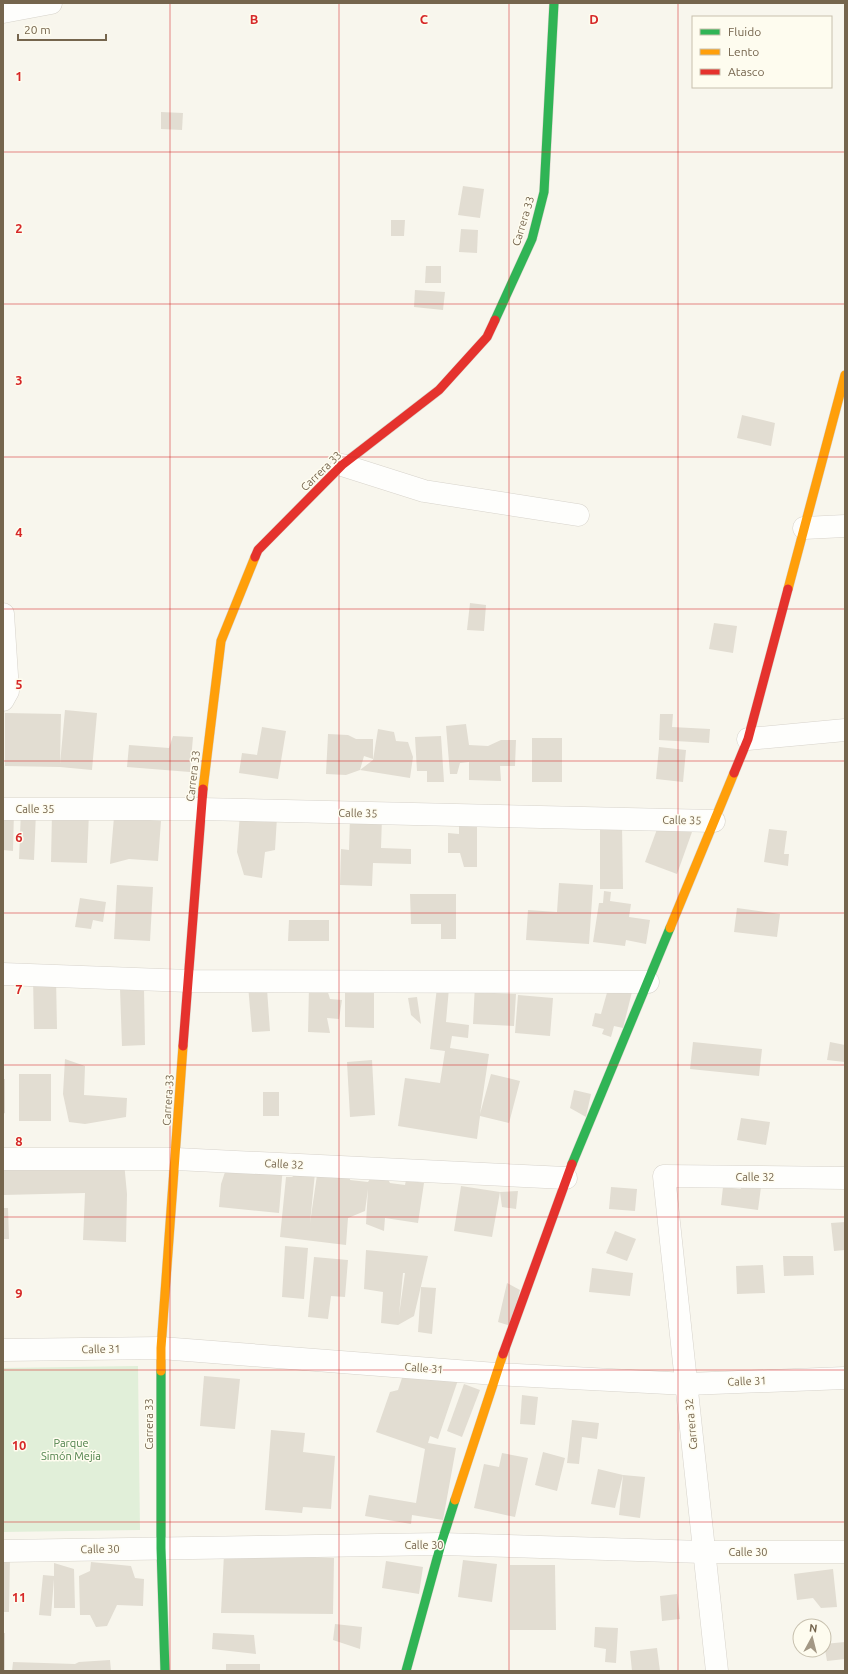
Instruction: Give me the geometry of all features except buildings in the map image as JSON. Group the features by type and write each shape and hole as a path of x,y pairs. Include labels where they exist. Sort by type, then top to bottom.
{"street":[{"path":"3,12 51,3"},
{"name":"Carrera 33","path":"165,1671 161,1548 161,1348 201,809 221,641 258,550 342,465 439,390 487,337 532,239 544,192 554,3"},
{"path":"406,1671 441,1544 496,1374 566,1178 748,739 845,375"},
{"path":"342,465 424,491 578,515"},
{"path":"804,528 845,526"},
{"path":"3,614 8,691 3,700"},
{"path":"748,739 845,730"},
{"name":"Calle 35","path":"3,809 201,809 714,821"},
{"path":"3,974 189,981 648,982"},
{"name":"Calle 32","path":"3,1159 176,1159 566,1178"},
{"name":"Calle 32","path":"664,1176 845,1178"},
{"name":"Carrera 32","path":"664,1176 687,1384 703,1552 717,1671"},
{"name":"Calle 31","path":"3,1350 161,1348 496,1374 687,1384 845,1378"},
{"name":"Calle 30","path":"3,1551 441,1544 703,1552 845,1552"}],"green space":[{"name":"Parque Simón Mejía","path":"138,1366 140,1530 3,1532 3,1368"}],"traffic: fast":[{"path":"495,320 532,239 544,192 554,3"},
{"path":"572,1164 670,928"},
{"path":"161,1371 161,1548 165,1671"},
{"path":"406,1671 441,1544 455,1500"}],"traffic: slow":[{"path":"788,589 845,375"},
{"path":"203,789 221,641 255,557"},
{"path":"670,928 734,773"},
{"path":"161,1371 161,1348 183,1046"},
{"path":"455,1500 503,1354"}],"traffic: jam":[{"path":"255,557 258,550 342,465 439,390 487,337 495,320"},
{"path":"734,773 748,739 788,589"},
{"path":"183,1046 203,789"},
{"path":"503,1354 572,1164"}]}
